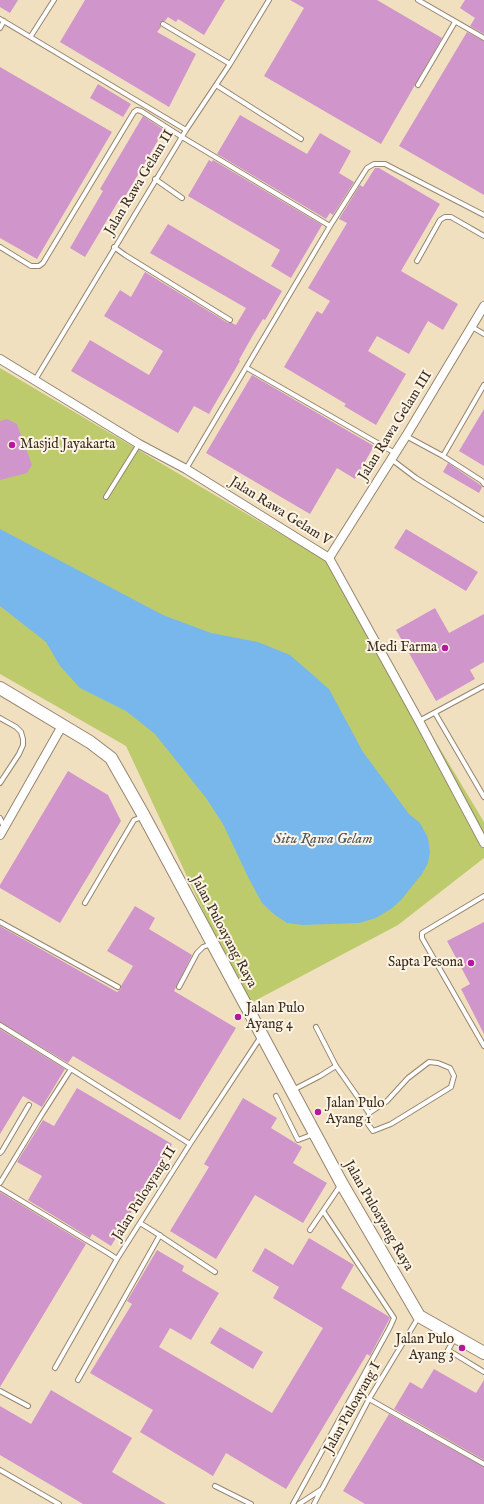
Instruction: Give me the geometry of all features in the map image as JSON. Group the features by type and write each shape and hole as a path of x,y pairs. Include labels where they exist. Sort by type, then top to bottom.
{"street":[{"name":"Jalan Rawa Gelam III","path":"329,558 406,436 484,306"},
{"name":"Jalan Rawa Gelam V","path":"0,359 139,444 186,469 329,558 484,843"},
{"name":"Jalan Puloayang Raya","path":"0,688 90,742 111,758 213,943 314,1134 420,1316 484,1353"},
{"path":"2,832 62,726"}],"lane":[{"path":"31,36 54,0"},
{"name":"Jalan Rawa Gelam II","path":"35,380 155,179 230,64 269,0"},
{"path":"418,0 484,38"},
{"path":"0,28 2,20 186,130"},
{"path":"418,85 455,22"},
{"path":"163,24 230,64"},
{"path":"216,84 301,139"},
{"path":"0,247 31,266 39,266 43,263 134,112 137,110 141,111 330,226"},
{"path":"186,469 330,226 367,168 374,164 385,164 484,215"},
{"path":"155,179 182,198"},
{"path":"417,261 440,220 445,217 451,217 484,236"},
{"path":"114,247 230,320"},
{"path":"472,327 484,334"},
{"path":"247,368 393,456 416,478 484,520"},
{"path":"443,456 484,384"},
{"path":"406,436 443,456 482,481 484,484"},
{"path":"106,497 139,444"},
{"path":"419,721 484,686"},
{"path":"435,713 484,797"},
{"path":"0,718 16,727 21,732 23,739 23,745 19,754 0,783"},
{"path":"85,903 134,820 144,816"},
{"path":"0,818 2,832"},
{"path":"484,896 422,933 422,938 484,1046"},
{"path":"0,922 118,987"},
{"path":"179,987 197,953 213,943"},
{"path":"0,1025 190,1144"},
{"path":"316,1027 336,1066 369,1113 368,1124 373,1131 391,1124 451,1087 454,1076 450,1068 438,1063 428,1062 408,1078 387,1101 369,1113"},
{"name":"Jalan Puloayang II","path":"55,1368 117,1259 190,1144 262,1036"},
{"path":"291,1091 336,1066"},
{"path":"0,1183 71,1069"},
{"path":"276,1096 298,1140 314,1134"},
{"path":"0,1153 29,1105"},
{"path":"310,1230 342,1184"},
{"path":"0,1188 108,1252 117,1259"},
{"path":"293,1504 394,1318 323,1211"},
{"path":"140,1223 215,1272"},
{"path":"78,1380 160,1235"},
{"name":"Jalan Puloayang I","path":"299,1504 322,1489 369,1399 420,1316"},
{"path":"456,1337 448,1350 484,1372"},
{"path":"0,1391 28,1406"},
{"path":"369,1399 484,1464"},
{"path":"0,1471 59,1504"},
{"path":"215,1486 251,1504"},
{"path":"314,1504 322,1489"}],"green space":[{"path":"0,368 328,562 484,822 484,858 398,925 247,1005 126,746 0,674"}],"water":[{"name":"Situ Rawa Gelam","path":"0,529 163,615 211,633 258,642 290,655 329,689 363,752 409,814 420,823 428,838 430,852 428,863 422,874 401,900 391,909 376,918 359,923 303,925 287,923 275,915 262,903 223,824 206,798 155,734 126,711 80,688 60,666 46,642 0,606"}],"building":[{"path":"0,0 18,0 10,13 0,7"},
{"path":"85,0 225,0 204,35 178,19 176,22 168,17 165,21 160,23 161,27 157,32 196,54 169,107 60,42"},
{"path":"290,0 377,0 442,38 381,144 264,76 304,8"},
{"path":"465,0 484,0 484,34 470,26 475,18 460,8"},
{"path":"467,32 484,41 484,195 399,146"},
{"path":"0,67 112,132 37,259 0,238"},
{"path":"98,84 131,104 123,117 90,98"},
{"path":"240,115 307,154 320,133 351,151 339,173 354,182 333,215 330,213 326,219 217,154"},
{"path":"143,116 164,130 122,202 119,200 85,257 70,248 103,191 100,189"},
{"path":"209,160 212,162 213,160 322,225 291,278 271,266 280,250 188,196"},
{"path":"375,168 379,168 440,204 401,271 458,304 443,330 428,321 409,354 377,336 368,351 406,374 376,425 344,406 346,404 284,367 317,311 322,314 330,301 308,288 347,223 339,219 360,185 363,187"},
{"path":"168,224 282,291 265,320 263,319 253,335 239,360 240,361 209,414 194,406 178,433 71,371 90,340 149,375 163,351 104,316 120,290 131,297 145,272 228,323 236,325 246,308 150,253"},
{"path":"252,375 374,446 355,479 337,468 310,514 206,453"},
{"path":"484,409 484,466 459,451"},
{"name":"Masjid Jayakarta","path":"7,419 17,424 32,465 27,473 0,480 0,421"},
{"path":"448,463 479,484 482,487 479,493 443,472"},
{"path":"406,529 478,572 466,591 394,548"},
{"name":"Medi Farma","path":"435,608 449,633 484,614 484,662 470,670 475,679 436,701 396,630"},
{"path":"68,771 108,795 121,821 60,923 0,888 0,885"},
{"path":"135,906 155,918 149,929 192,955 174,991 236,1028 180,1120 73,1056 68,1063 0,1022 0,926 117,992 121,989 121,986 133,966 107,951"},
{"name":"Sapta Pesona","path":"484,922 484,1034 461,989 470,984 447,941"},
{"path":"0,1029 65,1069 42,1107 23,1096 0,1134"},
{"path":"77,1088 172,1144 111,1246 92,1234 90,1238 28,1200 42,1176 17,1162 43,1120 54,1126"},
{"path":"243,1098 277,1118 271,1128 302,1147 293,1163 327,1183 303,1223 255,1195 216,1259 170,1231 209,1167 204,1164"},
{"path":"0,1192 86,1244 0,1387"},
{"path":"309,1238 354,1265 341,1288 390,1318 370,1356 367,1354 286,1489 226,1453 213,1476 140,1432 153,1410 90,1373 132,1304 127,1301 157,1250 184,1266 182,1271 219,1293 191,1340 170,1328 159,1347 272,1413 323,1328 273,1298 279,1287 252,1271 265,1248 293,1265"},
{"path":"220,1327 263,1352 253,1369 210,1343"},
{"path":"434,1369 476,1393 484,1380 484,1460 394,1409 410,1382 422,1389"},
{"path":"51,1390 132,1438 112,1472 166,1504 83,1504 0,1455 0,1406 31,1424"},
{"path":"389,1414 484,1467 484,1504 365,1504 343,1491"}],"place":[{"name":"Masjid Jayakarta","path":"12,445"},
{"name":"Medi Farma","path":"445,648"},
{"name":"Sapta Pesona","path":"471,963"},
{"name":"Jalan Pulo Ayang 4","path":"238,1017"},
{"name":"Jalan Pulo Ayang 1","path":"318,1112"},
{"name":"Jalan Pulo Ayang 3","path":"462,1348"}]}
